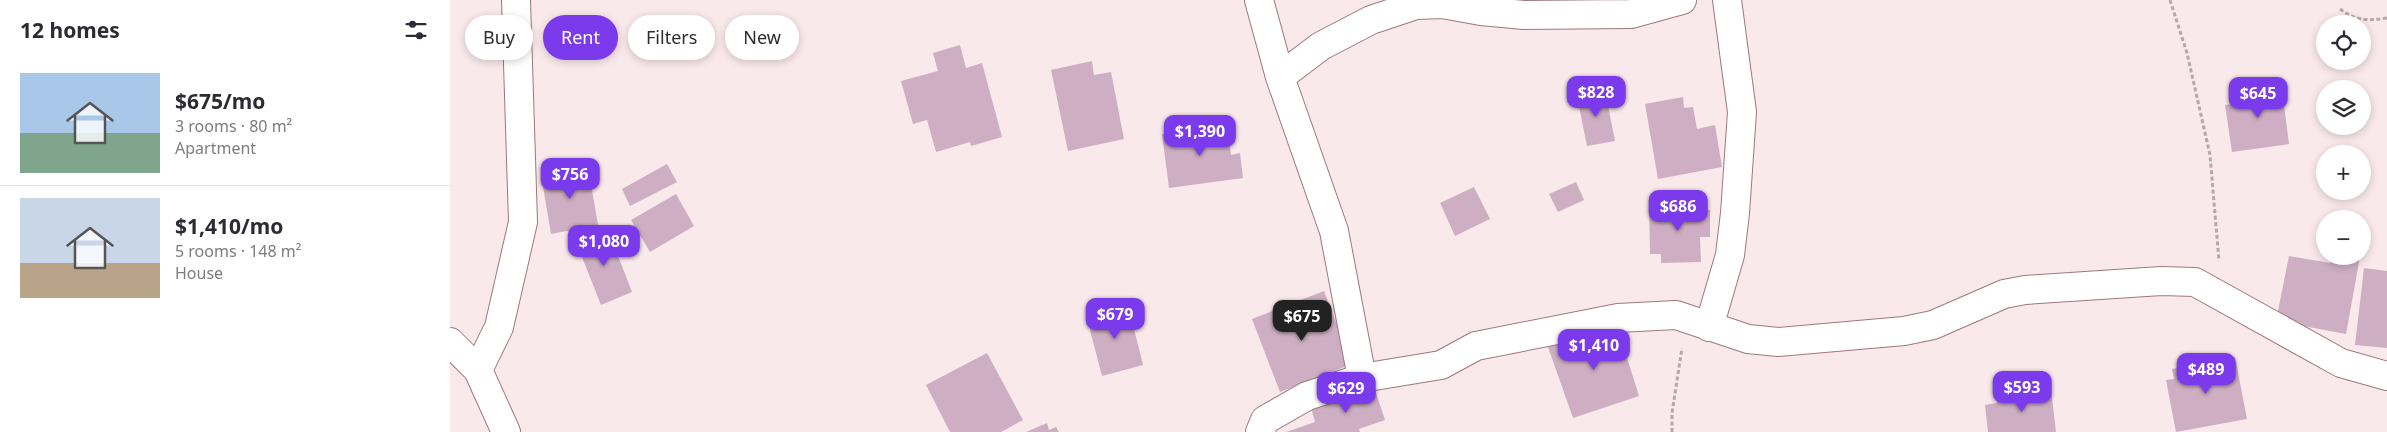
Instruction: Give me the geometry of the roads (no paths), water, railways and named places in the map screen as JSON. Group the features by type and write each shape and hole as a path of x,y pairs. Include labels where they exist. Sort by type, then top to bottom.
{"street":[{"path":"478,370 499,327 522,222 516,0"},
{"path":"1259,0 1280,77 1334,231 1362,378"},
{"path":"1280,77 1330,42 1371,20 1416,5 1442,4 1524,16 1631,14 1682,0"},
{"path":"1698,322 1730,255 1735,213 1742,112 1727,0"},
{"path":"1260,432 1264,420 1307,396 1362,378 1442,365 1476,346 1618,318 1676,315 1748,339 1778,342 1904,331 1934,324 2004,294 2025,290 2136,282 2195,282 2341,363 2387,376"},
{"path":"450,342 478,370 506,432"}]}
